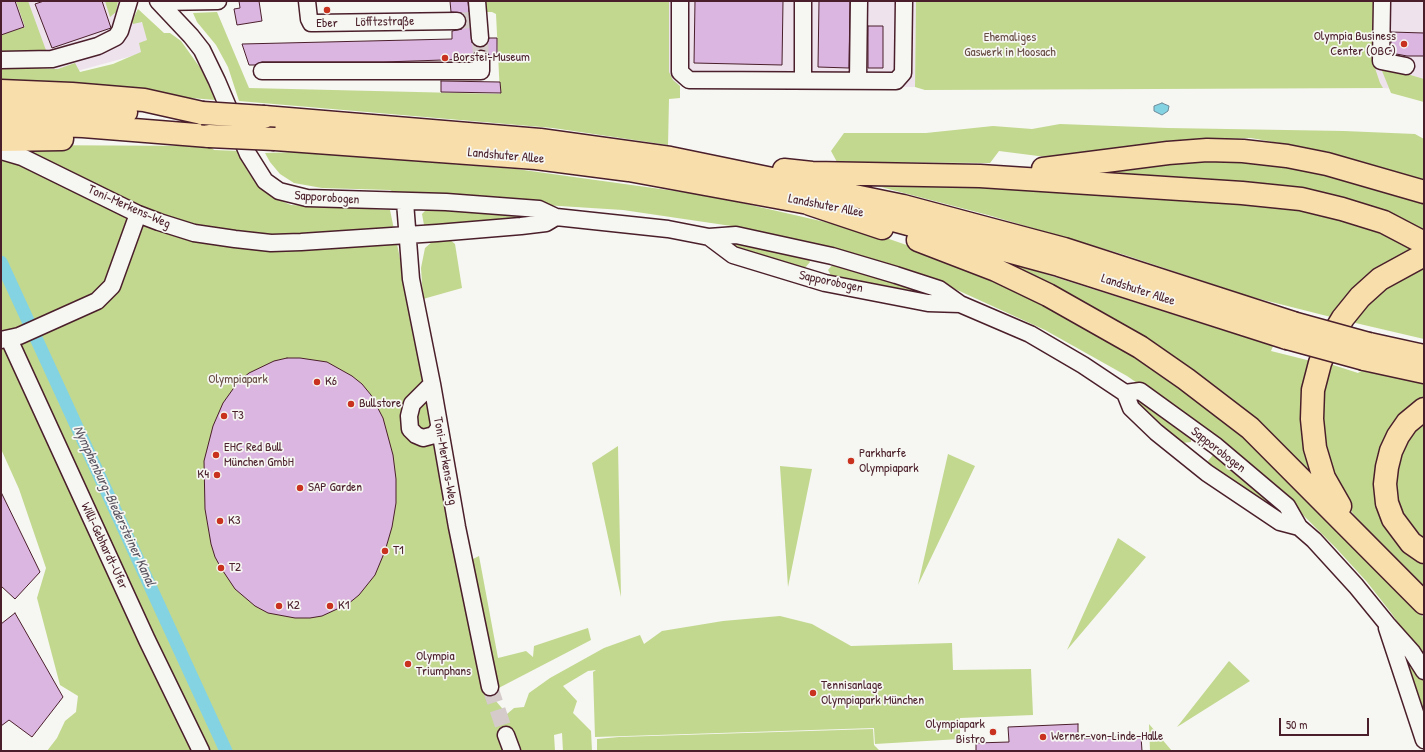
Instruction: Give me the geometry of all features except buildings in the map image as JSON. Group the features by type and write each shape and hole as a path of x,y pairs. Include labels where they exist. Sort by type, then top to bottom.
{"highway":[{"path":"1,91 72,94 144,100 202,113"},
{"path":"1,107 92,111 202,113"},
{"name":"Landshuter Allee","path":"202,113 540,140 670,158 812,173 980,176 1242,193 1301,199 1342,208 1384,222 1424,243"},
{"path":"1,123 83,126 209,136"},
{"path":"1,140 209,136"},
{"name":"Landshuter Allee","path":"209,136 275,139 536,158 629,170 807,203 893,220 1060,265 1290,331 1366,351 1424,372"},
{"path":"980,176 1168,153 1207,150 1243,151 1287,156 1327,164 1424,192"},
{"name":"Landshuter Allee","path":"670,158 903,206 1064,249 1290,331"},
{"path":"807,203 949,251 996,270 1048,295 1140,348 1186,379 1250,428 1424,603"},
{"path":"1353,530 1324,478 1315,448 1312,419 1313,390 1320,364 1328,343 1343,318 1360,297 1380,279 1424,255"},
{"name":"Landshuter Allee","path":"1366,351 1424,356"},
{"path":"1424,409 1407,423 1398,436 1390,456 1386,484 1388,503 1393,519 1411,543 1424,552"}],"street":[{"path":"1,60 49,59 57,51 98,46 116,37 111,32 120,31 129,1"},
{"path":"159,2 216,1"},
{"name":"Löfftzstraße","path":"307,1 309,19 311,23 315,24 469,20"},
{"path":"477,1 469,20 480,38"},
{"path":"680,1 680,72 689,80 896,81 903,73 904,1"},
{"path":"803,1 803,80"},
{"path":"858,1 858,80"},
{"path":"1382,1 1381,61 1406,66"},
{"name":"Sapporobogen","path":"159,2 202,50 218,81 248,154 265,181 279,191 299,197 405,202 446,202 539,209 556,216 668,229 709,237 736,235 832,256 939,290 960,304 1030,334 1083,365 1125,393 1131,408 1181,452 1220,482 1280,522 1299,527"},
{"path":"262,71 481,71 481,59"},
{"name":"Toni-Merkens-Weg","path":"1,151 22,157 138,214 194,233 272,243 407,235"},
{"name":"Toni-Merkens-Weg","path":"405,202 411,279 432,384 457,527 490,687"},
{"path":"10,338 48,324 97,301 112,286 138,214"},
{"path":"407,235 546,223 556,216"},
{"name":"Sapporobogen","path":"709,237 733,255 818,281 928,303 960,304"},
{"name":"Willi-Gebhardt-Ufer","path":"10,338 147,640 201,751"},
{"path":"432,384 412,404 409,422 412,433 423,438 434,435 439,428"},
{"name":"Sapporobogen","path":"1125,393 1140,392 1197,435 1216,446 1287,506 1299,527 1314,540 1356,586 1412,652 1424,670"},
{"path":"1181,452 1193,445 1197,435"},
{"path":"1198,465 1206,453 1216,446"},
{"name":"Sapporobogen","path":"1387,624 1424,740"},
{"path":"506,736 512,751"}],"shaded area":[{"path":"1,1 129,1 137,9 134,14 150,32 143,53 70,73 1,71"},
{"path":"667,1 916,1 915,87 668,84"},
{"path":"1292,1 1424,1 1424,90 1383,88"}],"green space":[{"path":"16,1 28,1 47,53 1,54 1,35 25,27"},
{"path":"105,1 118,1 116,12 110,17"},
{"path":"484,1 669,1 669,72 673,80 680,86 680,98 669,99 668,145 553,128 239,101 228,67 216,45 197,22 193,13 217,12 249,88 500,94 496,14 492,12 485,12"},
{"name":"Ehemaliges Gaswerk in Moosach","path":"916,1 1374,1 1373,62 1383,88 925,90 915,87"},
{"path":"138,9 164,33 170,33 181,41 201,69 216,100 1,83 1,69 58,69 75,63 80,72 113,64 141,52 139,43 147,40 142,22 133,24 132,21"},
{"path":"1380,66 1424,79 1424,102 1391,93"},
{"path":"1060,124 1415,134 1424,139 1424,180 1402,176 1329,152 1251,138 1163,142 1054,158 999,151 990,163 837,162 831,151 844,133 926,133 993,126 1032,129"},
{"name":"Olympiapark","path":"14,145 210,146 214,150 238,151 247,170 257,185 272,197 291,205 390,210 422,366 471,560 479,556 498,658 526,651 533,657 534,646 588,628 591,640 489,693 507,714 514,708 524,707 529,693 550,678 604,648 640,635 644,644 662,631 723,621 780,616 812,624 851,646 952,643 953,670 1031,669 1033,715 960,718 960,739 875,744 874,728 595,737 593,672 596,670 588,671 563,686 577,701 573,713 591,731 592,751 563,751 562,733 554,735 555,751 47,751 57,738 65,721 76,712 78,696 60,685 37,598 46,568 19,489 1,449 1,156"},
{"path":"297,152 516,169 711,196 869,232 967,266 1091,326 1163,371 1250,443 1345,534 1424,618 1424,661 1392,614 1367,582 1336,548 1295,507 1192,421 1127,376 1045,330 955,289 829,248 745,228 623,210 402,196 390,190 322,188 294,183 280,174 265,153"},
{"path":"1172,159 1287,163 1424,199 1424,231 1301,189 1235,182 1054,175"},
{"path":"855,183 988,187 1274,206 1335,218 1379,233 1416,249 1331,317 1248,296 1125,255 988,215 881,187"},
{"path":"426,210 534,214 546,217 427,228 424,225 422,214"},
{"path":"724,238 807,255 810,262 804,269 799,270 724,242"},
{"path":"449,239 455,244 462,288 423,299 421,268 425,248 433,241"},
{"path":"990,258 1273,346 1271,351 1311,361 1319,484 1238,410"},
{"path":"834,263 931,292 931,298 833,279 828,270"},
{"path":"1424,264 1424,339 1347,321 1374,292"},
{"path":"1327,363 1358,373 1361,371 1424,383 1424,402 1381,478 1424,559 1424,590 1354,515 1340,495 1319,430"},
{"path":"1135,394 1191,433 1191,442 1182,443 1130,397"},
{"path":"1424,419 1424,539 1406,519 1400,507 1396,495 1395,469 1404,443"},
{"path":"618,446 621,597 592,463"},
{"path":"948,454 975,466 918,585"},
{"path":"1218,454 1277,504 1277,508 1274,509 1210,467 1208,461 1213,455"},
{"path":"780,466 812,469 788,587"},
{"path":"1118,538 1146,557 1067,650"},
{"path":"1409,655 1424,682 1424,721 1404,656"},
{"path":"1229,661 1250,681 1177,727"},
{"path":"1149,724 1172,751 1150,751"},
{"path":"873,729 874,745 880,751 597,751 597,739 619,737"}],"water":[{"path":"1162,103 1169,106 1168,111 1162,115 1154,111 1154,106"}],"waterway":[{"name":"Nymphenburg-Biedersteiner Kanal","path":"1,262 226,751"}],"tunnel":[{"path":"457,21 470,20"},
{"path":"480,38 481,59"},
{"path":"490,687 506,735"}],"place":[{"name":"Eber","path":"327,10"},
{"name":"Olympia Business Center (OBC)","path":"1404,44"},
{"name":"Borstei-Museum","path":"445,58"},
{"name":"K6","path":"317,382"},
{"name":"Bullstore","path":"351,404"},
{"name":"T3","path":"224,416"},
{"name":"EHC Red Bull München GmbH","path":"216,455"},
{"name":"Parkharfe Olympiapark","path":"851,461"},
{"name":"K4","path":"217,475"},
{"name":"SAP Garden","path":"300,488"},
{"name":"K3","path":"220,521"},
{"name":"T1","path":"385,551"},
{"name":"T2","path":"221,568"},
{"name":"K2","path":"279,606"},
{"name":"K1","path":"330,606"},
{"name":"Olympia Triumphans","path":"408,664"},
{"name":"Tennisanlage Olympiapark München","path":"813,693"},
{"name":"Olympiapark Bistro","path":"993,732"},
{"name":"Werner-von-Linde-Halle","path":"1043,737"}]}
